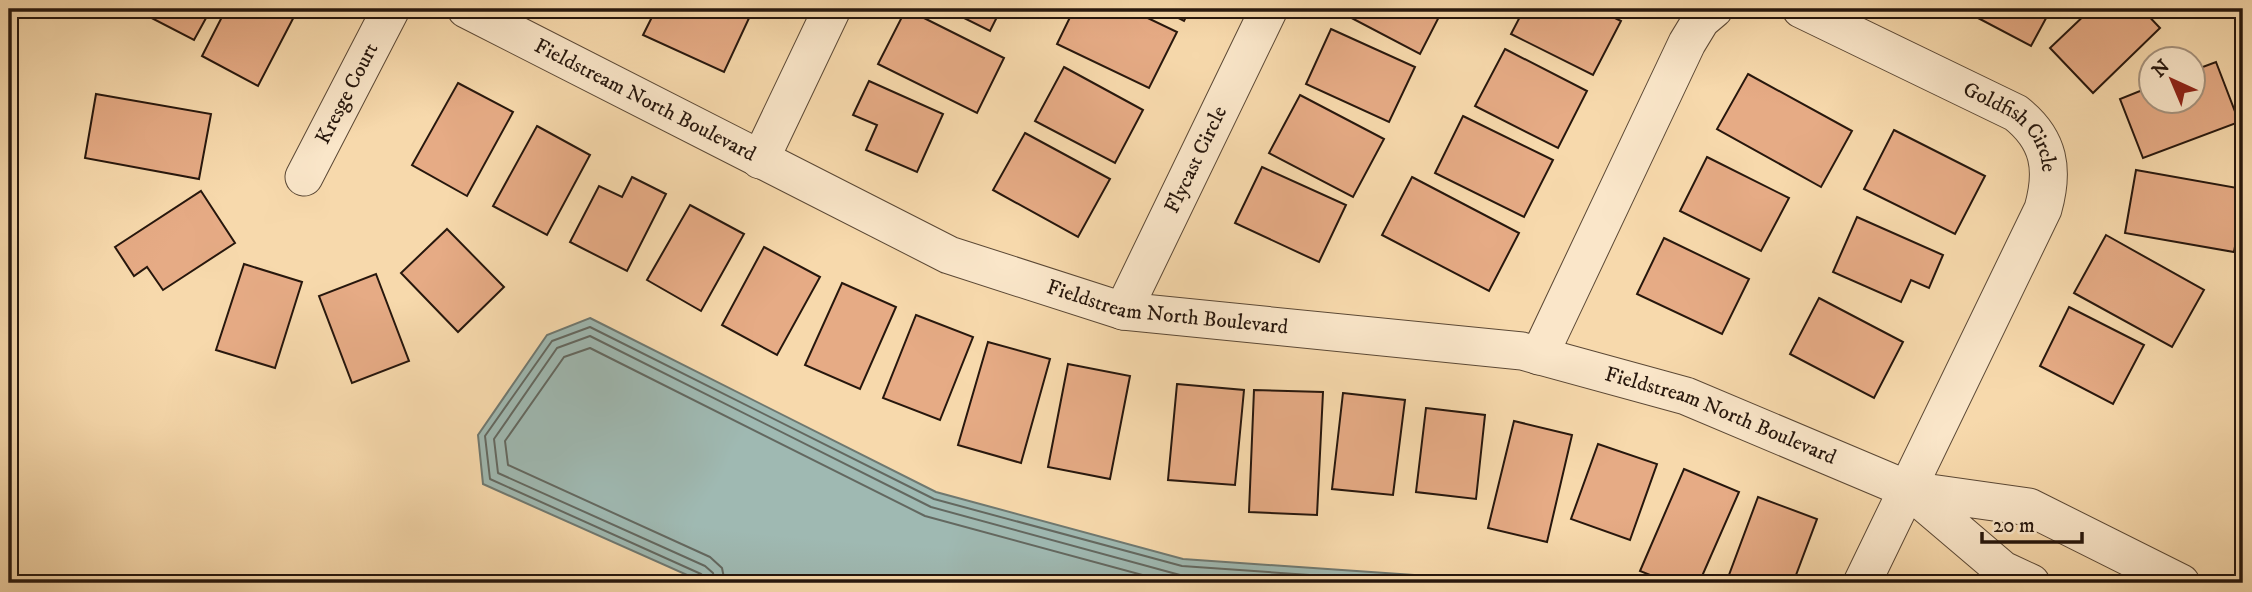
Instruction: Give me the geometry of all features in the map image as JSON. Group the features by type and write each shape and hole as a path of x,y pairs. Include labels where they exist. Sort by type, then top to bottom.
{"street":[{"name":"Kresge Court","path":"304,177 391,9"},
{"name":"Fieldstream North Boulevard","path":"466,9 949,255 1123,311 1522,351 1686,396 1909,490 2029,507 2181,583"},
{"path":"760,160 832,9"},
{"name":"Flycast Circle","path":"1123,311 1269,9"},
{"path":"1539,356 1693,32 1714,9"},
{"name":"Goldfish Circle","path":"1801,9 2017,113 2033,129 2049,163 2050,175 2043,209 1862,583"},
{"name":"Fieldstream North Boulevard","path":"1909,490 2003,570 2031,583"}],"water":[{"path":"590,318 936,492 1183,559 1486,580 1488,583 705,583 483,484 478,435 547,335"}],"building":[{"path":"211,9 194,40 138,11"},
{"path":"226,9 298,9 258,86 202,56"},
{"path":"656,9 734,9 750,16 724,72 643,35"},
{"path":"906,9 1004,58 977,113 878,64"},
{"path":"946,9 1001,9 990,31"},
{"path":"1074,9 1129,9 1177,32 1149,88 1057,44"},
{"path":"1161,9 1190,9 1184,21"},
{"path":"1344,9 1443,9 1420,54 1342,13"},
{"path":"1524,9 1597,9 1621,21 1593,75 1511,34"},
{"path":"1983,9 2051,9 2031,46 1978,18"},
{"path":"2091,9 2142,9 2160,28 2141,46 2136,46 2136,51 2093,93 2050,48"},
{"path":"1331,29 1415,67 1389,122 1306,84"},
{"path":"1505,49 1587,91 1558,148 1475,106"},
{"path":"2216,62 2239,122 2143,158 2120,99 2136,93 2136,116 2206,116 2206,66"},
{"path":"1064,67 1143,110 1115,163 1035,121"},
{"path":"1748,74 1852,131 1821,187 1717,129"},
{"path":"869,81 943,114 917,172 866,150 877,125 853,115"},
{"path":"458,83 513,112 467,196 412,165"},
{"path":"96,94 211,114 199,179 85,158"},
{"path":"1300,95 1384,139 1353,197 1269,153"},
{"path":"1463,116 1553,160 1524,217 1435,173"},
{"path":"537,126 590,155 547,235 493,206"},
{"path":"1894,130 1985,176 1955,234 1864,189"},
{"path":"1025,133 1110,179 1078,237 993,190"},
{"path":"1707,157 1789,198 1761,251 1680,211"},
{"path":"1262,167 1346,205 1319,262 1235,223"},
{"path":"2136,170 2243,189 2234,252 2125,233"},
{"path":"632,177 666,194 627,271 570,242 599,186 622,197"},
{"path":"1412,177 1519,233 1489,291 1382,235"},
{"path":"201,191 235,243 163,290 147,267 134,276 115,247"},
{"path":"690,205 744,234 701,311 647,280"},
{"path":"1857,217 1943,255 1929,288 1911,280 1901,302 1833,272"},
{"path":"447,229 504,287 458,332 401,273"},
{"path":"2106,235 2204,290 2172,347 2074,293"},
{"path":"1664,238 1749,279 1722,334 1637,294"},
{"path":"764,247 820,277 777,355 722,325"},
{"path":"244,264 302,282 275,368 216,350"},
{"path":"376,274 409,361 352,383 319,296"},
{"path":"842,283 896,307 860,389 805,365"},
{"path":"1819,298 1903,342 1874,398 1790,354"},
{"path":"2069,307 2144,345 2113,404 2040,366"},
{"path":"916,315 973,337 940,420 883,398"},
{"path":"988,342 1050,359 1021,463 958,445"},
{"path":"1068,364 1130,376 1110,479 1048,467"},
{"path":"1177,384 1244,390 1235,485 1168,480"},
{"path":"1254,390 1323,392 1317,515 1249,512"},
{"path":"1343,393 1405,400 1393,495 1332,489"},
{"path":"1426,408 1485,415 1476,499 1416,492"},
{"path":"1514,421 1572,435 1547,542 1488,528"},
{"path":"1598,444 1657,464 1630,540 1571,519"},
{"path":"1684,469 1739,492 1699,583 1670,583 1640,571"},
{"path":"1758,497 1817,519 1793,583 1726,583"}]}
